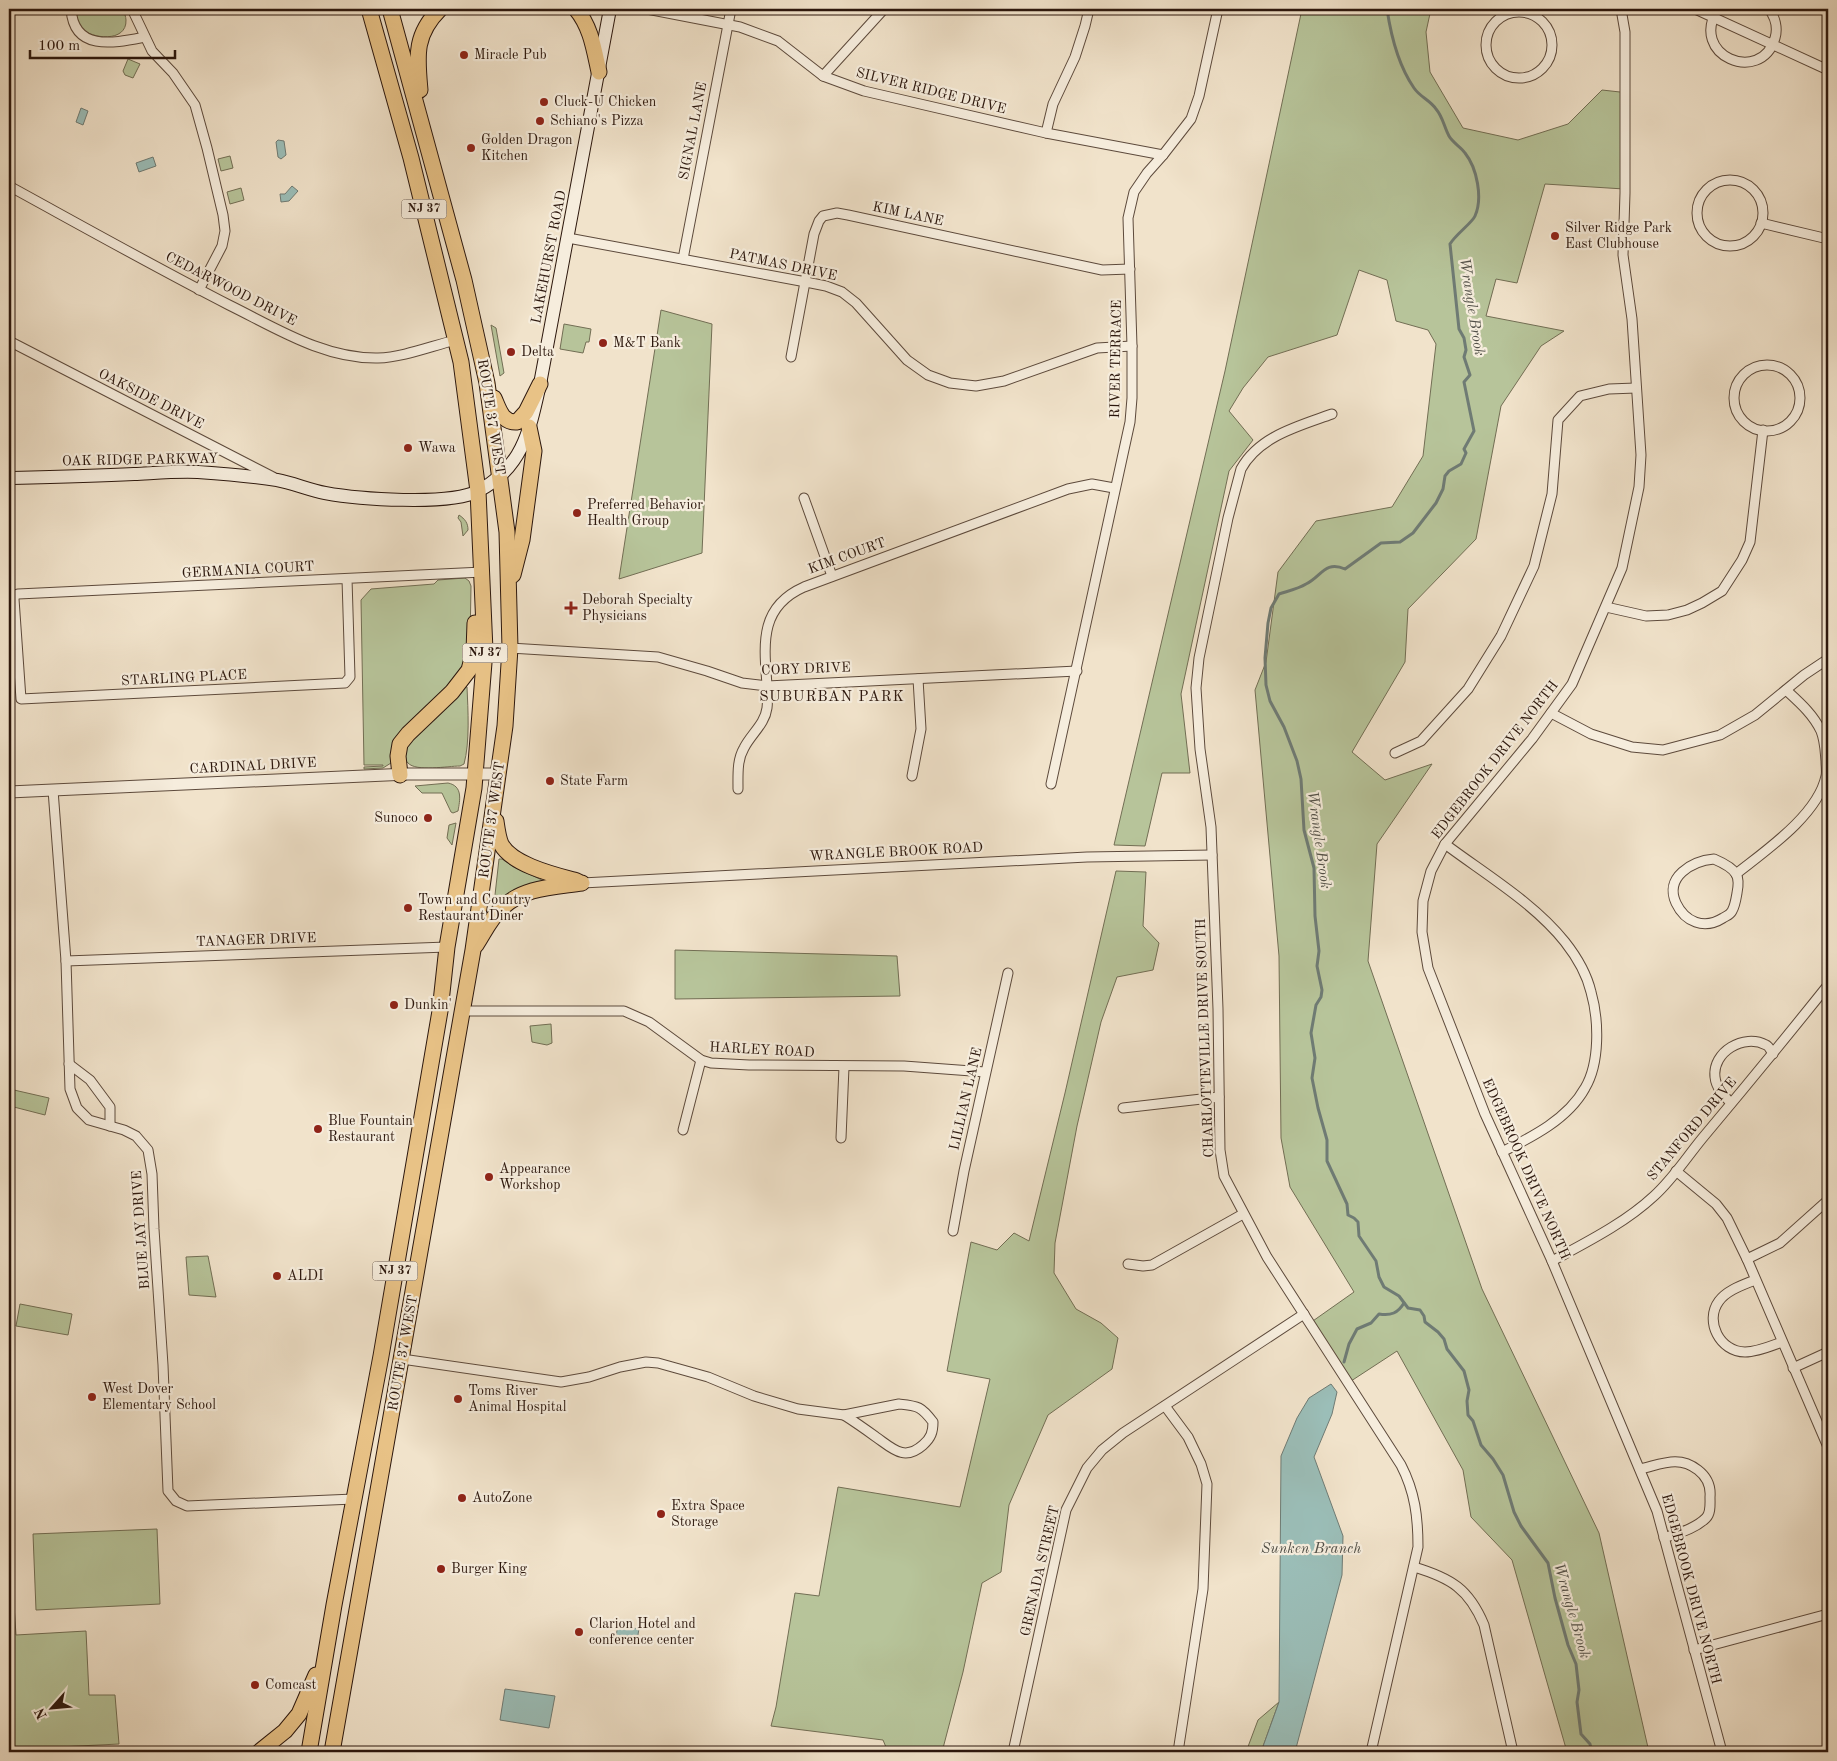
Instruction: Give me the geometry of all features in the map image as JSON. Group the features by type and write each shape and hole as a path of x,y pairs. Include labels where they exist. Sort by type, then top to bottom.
{"highway":[{"name":"ROUTE 37 WEST","path":"309,1752 381,1356 440,1011 447,947 476,773 485,650 478,491 461,362 410,158 369,9"},
{"name":"ROUTE 37 WEST","path":"332,1752 473,950 505,726 510,648 507,532 486,383 466,289 390,9"},
{"path":"423,128 418,67 419,40 431,18 440,9"},
{"path":"576,9 584,19 590,34 599,72"},
{"path":"486,383 504,419 510,422 516,422 526,412 540,384"},
{"path":"509,593 522,540 534,451 529,427"},
{"path":"400,775 398,756 400,744 452,692 469,670 474,651 476,618 483,576"},
{"path":"494,807 500,841 504,849 530,866 582,883"},
{"path":"473,950 491,920 501,908 514,898 534,890 582,883"},
{"path":"259,1752 285,1731 299,1714 326,1654"}],"main road":[{"name":"LAKEHURST ROAD","path":"478,491 500,476 510,465 524,443 529,427 540,384 610,9"},
{"name":"OAK RIDGE PARKWAY","path":"9,478 195,472 280,480 324,493 374,499 458,498 478,491"}],"street":[{"path":"71,9 71,19 77,32 94,41 122,41 145,37"},
{"path":"132,9 152,52 173,73 195,105 208,148 225,231 222,246 199,290"},
{"name":"SILVER RIDGE DRIVE","path":"647,9 740,27 778,41 824,76 864,91 1046,133 1163,155"},
{"name":"SIGNAL LANE","path":"683,259 731,9"},
{"path":"824,76 884,9"},
{"path":"1046,133 1053,104 1075,58 1086,26 1089,9"},
{"name":"RIVER TERRACE","path":"1050,784 1130,422 1132,346 1128,218 1134,192 1191,119 1199,96 1218,9"},
{"name":"EDGEBROOK DRIVE NORTH","path":"1621,9 1625,32 1623,255 1632,315 1641,455 1639,487 1622,568 1572,684 1505,773 1445,844 1431,871 1422,901 1422,932 1428,968 1485,1114 1552,1261 1657,1511 1722,1752"},
{"path":"1695,9 1715,12 1773,44 1828,70"},
{"path":"1715,12 1710,27 1716,49 1725,57 1746,63 1758,60 1767,53 1773,44 1776,34 1776,23 1769,9"},
{"path":"1528,11 1545,24 1550,32 1552,52 1548,62 1538,72 1524,78 1514,77 1504,74 1492,63 1486,48 1487,38 1491,28 1498,20 1512,13 1528,11"},
{"path":"1725,180 1741,182 1755,192 1760,201 1763,212 1761,223 1752,236 1739,245 1728,246 1718,244 1708,238 1701,230 1697,220 1696,209 1699,199 1714,183 1725,180"},
{"name":"CEDARWOOD DRIVE","path":"9,186 199,290 313,346 337,353 379,358 456,340"},
{"name":"KIM LANE","path":"791,357 814,234 823,216 837,214 1102,270 1130,269"},
{"path":"1761,223 1828,238"},
{"name":"PATMAS DRIVE","path":"568,238 806,282 842,292 856,303 907,360 928,375 950,383 976,386 1004,382 1097,348 1132,346"},
{"name":"OAKSIDE DRIVE","path":"9,341 280,480"},
{"path":"1774,365 1784,369 1793,377 1798,386 1800,398 1793,418 1785,426 1774,430 1763,430 1753,427 1744,421 1736,408 1735,392 1738,382 1745,374 1758,366 1774,365"},
{"path":"1395,753 1421,741 1468,689 1501,636 1534,566 1552,494 1558,420 1580,396 1609,389 1636,388"},
{"name":"CHARLOTTEVILLE DRIVE SOUTH","path":"1332,414 1278,434 1259,447 1241,470 1226,527 1200,658 1196,688 1200,749 1211,828 1218,1009 1220,1150 1224,1176 1267,1257 1396,1457 1409,1482 1416,1503 1418,1547 1370,1752"},
{"path":"1606,607 1646,616 1668,615 1687,610 1722,591 1742,560 1750,542 1763,430"},
{"name":"KIM COURT","path":"738,789 739,761 765,715 768,701 765,637 770,618 788,596 804,587 832,576 1068,489 1092,484 1114,488"},
{"path":"804,498 832,576"},
{"name":"GERMANIA COURT","path":"21,699 15,595 18,594 347,579 483,576"},
{"name":"STARLING PLACE","path":"21,699 340,684 348,681 350,677 347,579"},
{"name":"CORY DRIVE","path":"510,648 658,657 742,683 767,686 1076,671"},
{"path":"1551,713 1591,734 1632,747 1663,750 1720,735 1755,715 1804,675 1828,659"},
{"path":"912,776 921,729 918,678"},
{"path":"1736,874 1784,836 1806,813 1820,792 1826,776 1825,744 1821,732 1805,709 1786,690"},
{"name":"CARDINAL DRIVE","path":"9,792 400,775 499,774"},
{"name":"BLUE JAY DRIVE","path":"53,790 66,961 70,1089 77,1108 89,1120 124,1130 136,1136 148,1150 152,1174 168,1490 172,1498 187,1506 354,1499"},
{"path":"1445,844 1536,911 1564,941 1578,960 1591,992 1596,1028 1596,1050 1593,1070 1585,1089 1548,1126 1531,1138 1502,1152"},
{"name":"WRANGLE BROOK ROAD","path":"582,883 1088,857 1212,855"},
{"path":"1714,859 1725,864 1736,874 1738,887 1735,906 1731,914 1717,922 1701,924 1688,919 1683,914 1674,893 1676,878 1684,870 1701,860 1714,859"},
{"name":"TANAGER DRIVE","path":"66,961 447,947"},
{"name":"LILLIAN LANE","path":"953,1230 985,1072 1008,973"},
{"name":"STANFORD DRIVE","path":"1552,1261 1582,1245 1628,1216 1654,1196 1828,985"},
{"name":"HARLEY ROAD","path":"462,1011 624,1011 649,1022 701,1060 712,1063 844,1067 904,1066 985,1072"},
{"path":"1732,1103 1722,1093 1715,1079 1715,1070 1719,1058 1730,1047 1746,1041 1767,1045 1773,1054"},
{"path":"683,1130 701,1060"},
{"path":"69,1064 90,1080 110,1106 110,1126"},
{"path":"841,1138 844,1067"},
{"path":"1123,1108 1219,1097"},
{"path":"1676,1171 1716,1204 1727,1218 1747,1259 1828,1447"},
{"path":"1747,1259 1780,1243 1828,1200"},
{"path":"1128,1264 1152,1265 1243,1214"},
{"path":"1756,1280 1730,1291 1719,1301 1714,1311 1714,1330 1721,1342 1738,1352 1752,1352 1782,1342"},
{"name":"GRENADA STREET","path":"1013,1752 1066,1510 1087,1468 1102,1450 1123,1433 1304,1314"},
{"path":"1793,1368 1828,1352"},
{"path":"402,1359 561,1382 589,1377 620,1367 646,1362 658,1363 708,1377 754,1396 798,1409 844,1415 899,1404 917,1406 922,1408 933,1422 932,1433 928,1441 917,1450 904,1453 891,1449 844,1415"},
{"path":"1165,1406 1188,1437 1201,1464 1207,1484 1203,1589 1178,1752"},
{"path":"1640,1469 1670,1462 1690,1463 1705,1475 1711,1490 1710,1510 1707,1517 1696,1526 1664,1538"},
{"path":"1414,1567 1449,1580 1465,1592 1478,1611 1484,1625 1513,1752"},
{"path":"1694,1650 1828,1614"}],"green space":[{"path":"74,9 123,9 126,19 125,27 115,36 92,35 79,26"},
{"path":"1302,9 1431,9 1426,32 1430,72 1463,128 1518,140 1568,124 1602,90 1629,93 1624,189 1545,184 1517,283 1496,279 1486,316 1564,331 1541,346 1501,406 1476,539 1408,609 1405,662 1352,752 1385,780 1432,764 1377,844 1368,961 1482,1289 1599,1533 1649,1752 1567,1752 1512,1560 1471,1517 1463,1470 1397,1351 1348,1383 1310,1323 1354,1292 1290,1187 1281,1138 1279,956 1255,690 1266,662 1278,572 1316,521 1392,507 1423,456 1436,344 1428,330 1396,321 1387,280 1359,270 1337,335 1268,357 1243,388 1229,411 1253,440 1229,471 1181,694 1190,773 1162,773 1145,846 1114,845 1225,371"},
{"path":"128,59 140,64 133,78 125,75 123,71"},
{"path":"230,156 233,168 221,171 218,159"},
{"path":"241,188 244,200 230,204 227,192"},
{"path":"661,310 712,324 702,553 619,579"},
{"path":"564,324 591,329 589,342 586,342 583,353 560,349"},
{"path":"491,325 496,328 504,373 500,376"},
{"path":"459,515 467,525 468,530 463,536 461,522 458,518"},
{"path":"465,578 471,586 470,643 463,668 391,763 383,768 364,769 364,767 383,765 364,765 361,600 371,589 434,584 438,580"},
{"path":"465,686 467,687 468,726 464,764 432,768 412,766 405,758 404,748"},
{"path":"448,783 456,787 459,794 458,811 453,813 442,793 422,793 415,786"},
{"path":"456,823 452,845 447,838 449,825"},
{"path":"499,859 544,881 505,897 494,904"},
{"path":"1116,871 1146,872 1143,926 1159,943 1153,970 1117,977 1101,1022 1077,1126 1055,1243 1054,1273 1076,1309 1101,1323 1118,1338 1112,1369 1048,1415 1009,1505 1001,1572 982,1583 963,1672 942,1752 888,1752 883,1740 771,1726 776,1707 795,1593 819,1596 838,1487 960,1507 990,1379 947,1371 971,1242 997,1250 1014,1233 1029,1241"},
{"path":"675,950 897,956 900,996 675,999"},
{"path":"551,1024 552,1043 547,1045 532,1042 530,1026"},
{"path":"14,1090 49,1098 45,1115 10,1106"},
{"path":"208,1256 216,1297 189,1295 186,1257"},
{"path":"20,1304 72,1314 68,1335 16,1326"},
{"path":"9,1529 16,1635 86,1631 89,1695 115,1695 119,1744 18,1749 18,1752 9,1752"},
{"path":"157,1529 160,1604 36,1610 33,1534"},
{"path":"1279,1702 1261,1752 1246,1752 1258,1720"}],"water":[{"path":"81,108 88,111 83,125 76,122"},
{"path":"278,140 284,141 286,155 281,159 278,157 276,142"},
{"path":"153,157 156,166 139,172 136,163"},
{"path":"292,186 298,191 289,201 281,202 280,194 285,194"},
{"name":"Sunken Branch","path":"1331,1384 1337,1392 1332,1414 1314,1457 1343,1536 1342,1575 1295,1752 1261,1752 1279,1702 1281,1456 1297,1418 1309,1398"},
{"path":"618,1625 639,1629 637,1640 616,1636"},
{"path":"505,1689 555,1696 549,1728 500,1720"}],"waterway":[{"name":"Wrangle Brook","path":"1387,9 1396,50 1408,79 1416,91 1431,103 1438,112 1449,136 1469,159 1478,183 1479,201 1475,216 1450,244 1459,329 1464,338 1466,350 1464,357 1470,375 1464,382 1474,431 1464,449 1466,453 1461,464 1449,471 1445,476 1443,489 1436,503 1413,533 1400,542 1381,543 1345,569 1333,567 1324,570 1303,586 1279,594 1271,608 1265,658 1266,685 1270,701 1284,727 1297,761 1301,779 1304,830 1314,868 1315,916 1319,951 1317,966 1322,990 1321,997 1316,1005 1311,1033 1315,1058 1312,1078 1327,1140 1327,1161 1347,1204 1348,1215 1358,1222 1359,1236 1376,1261 1379,1277 1384,1287 1399,1296 1408,1308 1420,1310 1425,1322 1444,1339 1447,1349 1464,1371 1469,1390 1467,1401 1468,1415 1473,1421 1481,1445 1503,1475 1514,1512 1521,1526 1548,1563 1568,1645 1576,1664 1579,1690 1577,1702 1581,1734 1590,1744 1592,1752"},
{"name":"Sunken Branch","path":"1344,1362 1349,1344 1357,1329 1371,1323 1379,1314 1387,1315 1394,1313 1404,1303"}],"place":[{"name":"Miracle Pub","path":"464,55"},
{"name":"Cluck-U Chicken","path":"544,102"},
{"name":"Schiano's Pizza","path":"540,121"},
{"name":"Golden Dragon Kitchen","path":"471,148"},
{"name":"Silver Ridge Park East Clubhouse","path":"1555,236"},
{"name":"M&T Bank","path":"603,343"},
{"name":"Delta","path":"511,352"},
{"name":"Wawa","path":"408,448"},
{"name":"Preferred Behavior Health Group","path":"577,513"},
{"name":"Deborah Specialty Physicians","path":"571,608"},
{"name":"State Farm","path":"550,781"},
{"name":"Sunoco","path":"428,818"},
{"name":"Town and Country Restaurant Diner","path":"408,908"},
{"name":"Dunkin'","path":"394,1005"},
{"name":"Blue Fountain Restaurant","path":"318,1129"},
{"name":"Appearance Workshop","path":"489,1177"},
{"name":"ALDI","path":"277,1276"},
{"name":"West Dover Elementary School","path":"92,1397"},
{"name":"Toms River Animal Hospital","path":"458,1399"},
{"name":"AutoZone","path":"462,1498"},
{"name":"Extra Space Storage","path":"661,1514"},
{"name":"Burger King","path":"441,1569"},
{"name":"Clarion Hotel and conference center","path":"579,1632"},
{"name":"Comcast","path":"255,1685"}],"district":[{"name":"SUBURBAN PARK","path":"832,697"}]}
